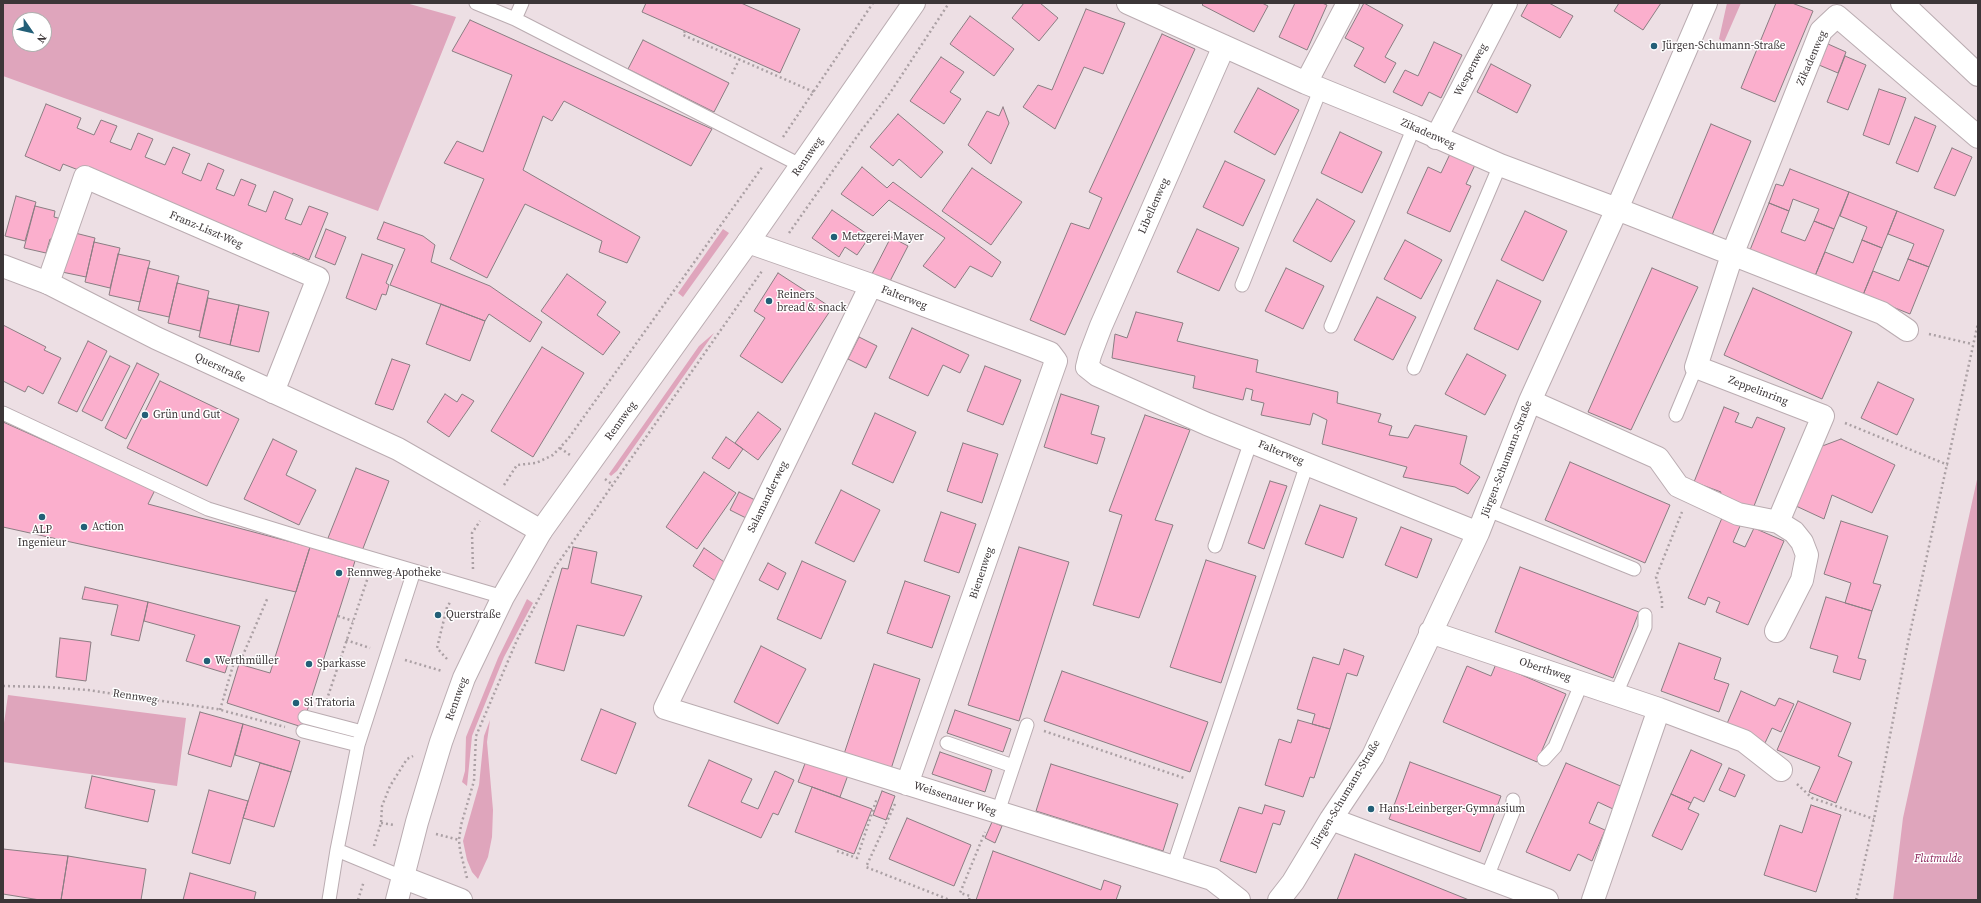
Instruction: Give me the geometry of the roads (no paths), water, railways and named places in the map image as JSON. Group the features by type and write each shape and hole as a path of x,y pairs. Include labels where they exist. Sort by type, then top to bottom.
{"street":[{"name":"Rennweg","path":"397,900 402,877 441,742 464,678 503,597 541,531 802,166 914,3"},
{"name":"Zikadenweg","path":"1129,3 1224,46 1500,165 1617,209 1882,313 1907,330"},
{"path":"1314,85 1348,3"},
{"name":"Wespenweg","path":"1436,138 1506,3"},
{"name":"Jürgen-Schumann-Straße","path":"1279,900 1293,882 1331,819 1373,756 1430,632 1478,533 1530,401 1617,209 1706,3"},
{"path":"1902,3 1978,75"},
{"name":"Zikadenweg","path":"1732,255 1821,31 1837,16 1978,137"},
{"name":"Libellenweg","path":"1087,367 1101,326 1224,46"},
{"name":"Franz-Liszt-Weg","path":"48,283 85,177 318,278 273,392"},
{"name":"Falterweg","path":"748,242 871,285 1032,346 1050,353 1056,361"},
{"path":"1696,367 1732,255"},
{"name":"Querstraße","path":"3,266 48,283 156,338 398,449 541,531"},
{"name":"Salamanderweg","path":"665,708 871,285"},
{"name":"Bienenweg","path":"907,784 1056,361"},
{"name":"Falterweg","path":"1087,367 1097,375 1251,441 1478,533"},
{"name":"Zeppelinring","path":"1696,367 1823,416 1778,522"},
{"path":"1530,401 1658,458 1678,486 1738,514 1778,522 1794,532 1802,542 1808,555 1802,580 1776,631"},
{"name":"Oberthweg","path":"1430,632 1582,682 1744,741 1781,770"},
{"name":"Weissenauer Weg","path":"665,708 1212,879 1239,900"},
{"path":"1593,900 1659,709"},
{"path":"1331,819 1547,900"},
{"path":"402,877 464,890"}],"lane":[{"path":"476,3 514,19 802,166"},
{"path":"514,19 522,3"},
{"path":"1242,286 1314,85"},
{"path":"1331,326 1414,127"},
{"path":"1414,368 1500,165"},
{"path":"1676,415 1696,367"},
{"path":"3,413 208,509 503,597"},
{"path":"1215,546 1251,441"},
{"path":"1173,867 1307,464"},
{"path":"1488,510 1634,569"},
{"path":"329,900 337,850 360,739 414,571"},
{"path":"1616,694 1645,627 1645,615"},
{"path":"1544,759 1554,747 1582,682"},
{"path":"305,717 320,721 360,739"},
{"path":"998,812 1027,725"},
{"path":"303,731 360,739"},
{"path":"946,743 1013,766"},
{"path":"1487,877 1513,812 1513,800"},
{"path":"337,850 402,877"}],"place":[{"name":"Jürgen-Schumann-Straße","path":"1654,46"},
{"name":"Metzgerei Mayer","path":"834,237"},
{"name":"Reiners bread & snack","path":"769,301"},
{"name":"Grün und Gut","path":"145,415"},
{"name":"ALP Ingenieur","path":"42,517"},
{"name":"Action","path":"84,527"},
{"name":"Rennweg Apotheke","path":"339,573"},
{"name":"Querstraße","path":"438,615"},
{"name":"Werthmüller","path":"207,661"},
{"name":"Sparkasse","path":"309,664"},
{"name":"Si Tratoria","path":"296,703"},
{"name":"Hans-Leinberger-Gymnasium","path":"1371,809"}],"park label":[{"name":"Flutmulde","path":"1938,859"}]}
